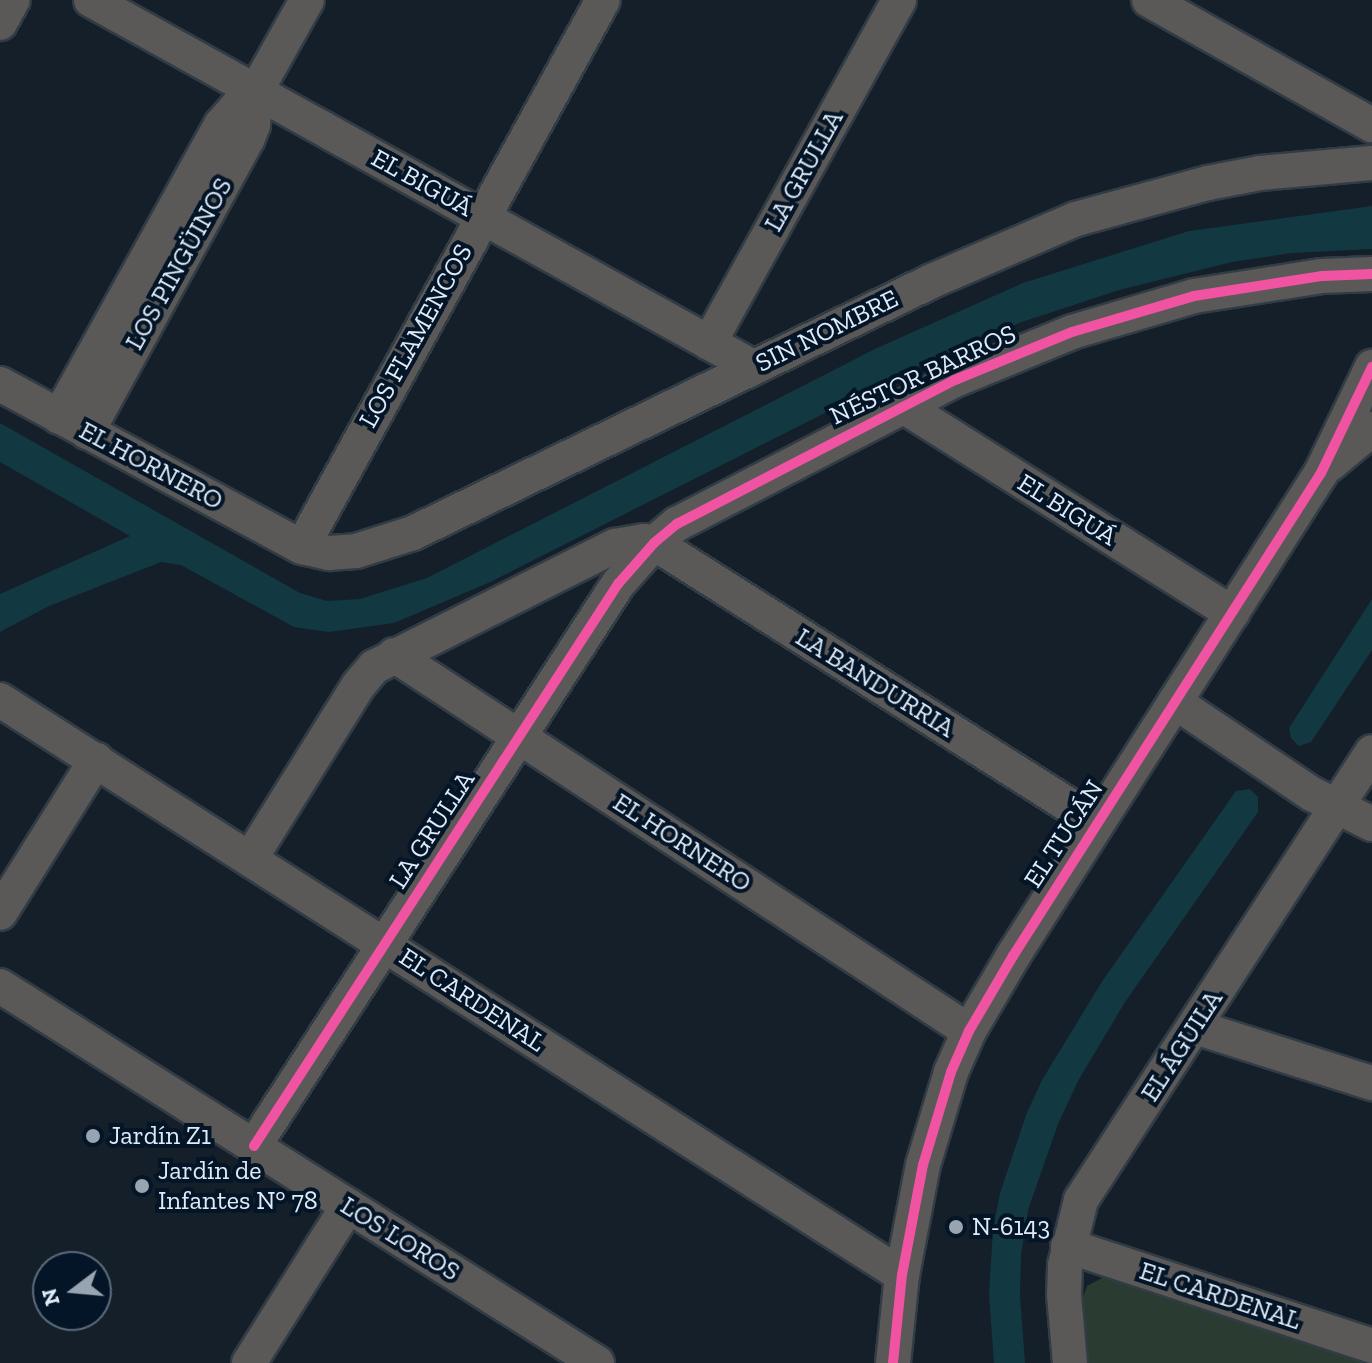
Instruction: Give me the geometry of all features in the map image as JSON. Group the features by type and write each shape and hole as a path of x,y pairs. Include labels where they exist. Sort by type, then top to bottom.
{"street":[{"path":"0,23 13,0"},
{"name":"EL BIGUÁ","path":"91,0 753,367"},
{"name":"LOS PINGÜINOS","path":"73,424 248,138 253,125 256,91 307,0"},
{"name":"LOS FLAMENCOS","path":"302,547 481,216 603,0"},
{"name":"LA GRULLA","path":"709,343 899,0"},
{"path":"1160,3 1372,125"},
{"name":"SIN NOMBRE","path":"302,547 329,553 385,544 999,249 1076,219 1208,183 1260,173 1372,163"},
{"name":"NÉSTOR BARROS","path":"654,543 703,508 903,406 1010,356 1138,311 1259,284 1372,274"},
{"name":"EL TUCÁN","path":"893,1363 902,1275 935,1119 969,1031 990,991 1321,473 1372,367"},
{"name":"EL HORNERO","path":"0,384 302,547"},
{"name":"EL BIGUÁ","path":"903,406 1232,613"},
{"name":"EL TUCÁN","path":"1321,473 1372,429"},
{"path":"250,859 358,686 374,667 615,546 633,541 654,543"},
{"name":"LA GRULLA","path":"254,1146 618,584 654,543"},
{"name":"LA BANDURRIA","path":"654,543 1097,823"},
{"name":"EL HORNERO","path":"394,655 969,1031"},
{"name":"EL CARDENAL","path":"0,700 902,1275"},
{"path":"1175,702 1336,808 1372,824"},
{"name":"EL ÁGUILA","path":"1070,1363 1064,1295 1068,1246 1081,1200 1372,752"},
{"path":"0,913 96,760"},
{"name":"LOS LOROS","path":"0,986 597,1363"},
{"path":"1195,1027 1372,1083"},
{"path":"249,1363 348,1206"},
{"name":"EL CARDENAL","path":"1068,1246 1372,1346"}],"green space":[{"path":"1104,1277 1123,1280 1370,1363 1084,1363 1080,1306 1087,1286"}],"water":[{"path":"1372,206 1372,249 1291,253 1232,262 1119,290 1019,323 914,368 488,583 394,623 329,632 294,627 181,565 161,562 49,606 0,632 0,594 130,536 0,462 0,423 300,593 327,601 360,599 427,578 877,348 1023,283 1189,231"},
{"path":"1372,599 1372,650 1311,742 1299,746 1291,738 1289,728"},
{"path":"1250,789 1258,797 1258,812 1125,1002 1078,1081 1058,1124 1028,1210 1021,1255 1020,1295 1025,1363 994,1363 989,1295 993,1229 1000,1193 1026,1115 1042,1080 1103,980 1236,791"}],"cycle path":[{"path":"254,1146 618,584 654,543 677,524 955,380 1072,332 1194,296 1322,276 1372,274"},
{"path":"893,1363 902,1275 923,1165 951,1072 969,1031 1013,956 1321,473 1372,367"}],"place":[{"name":"Jardín Z1","path":"93,1136"},
{"name":"Jardín de Infantes N° 78","path":"142,1186"},
{"name":"N-6143","path":"956,1227"}]}
